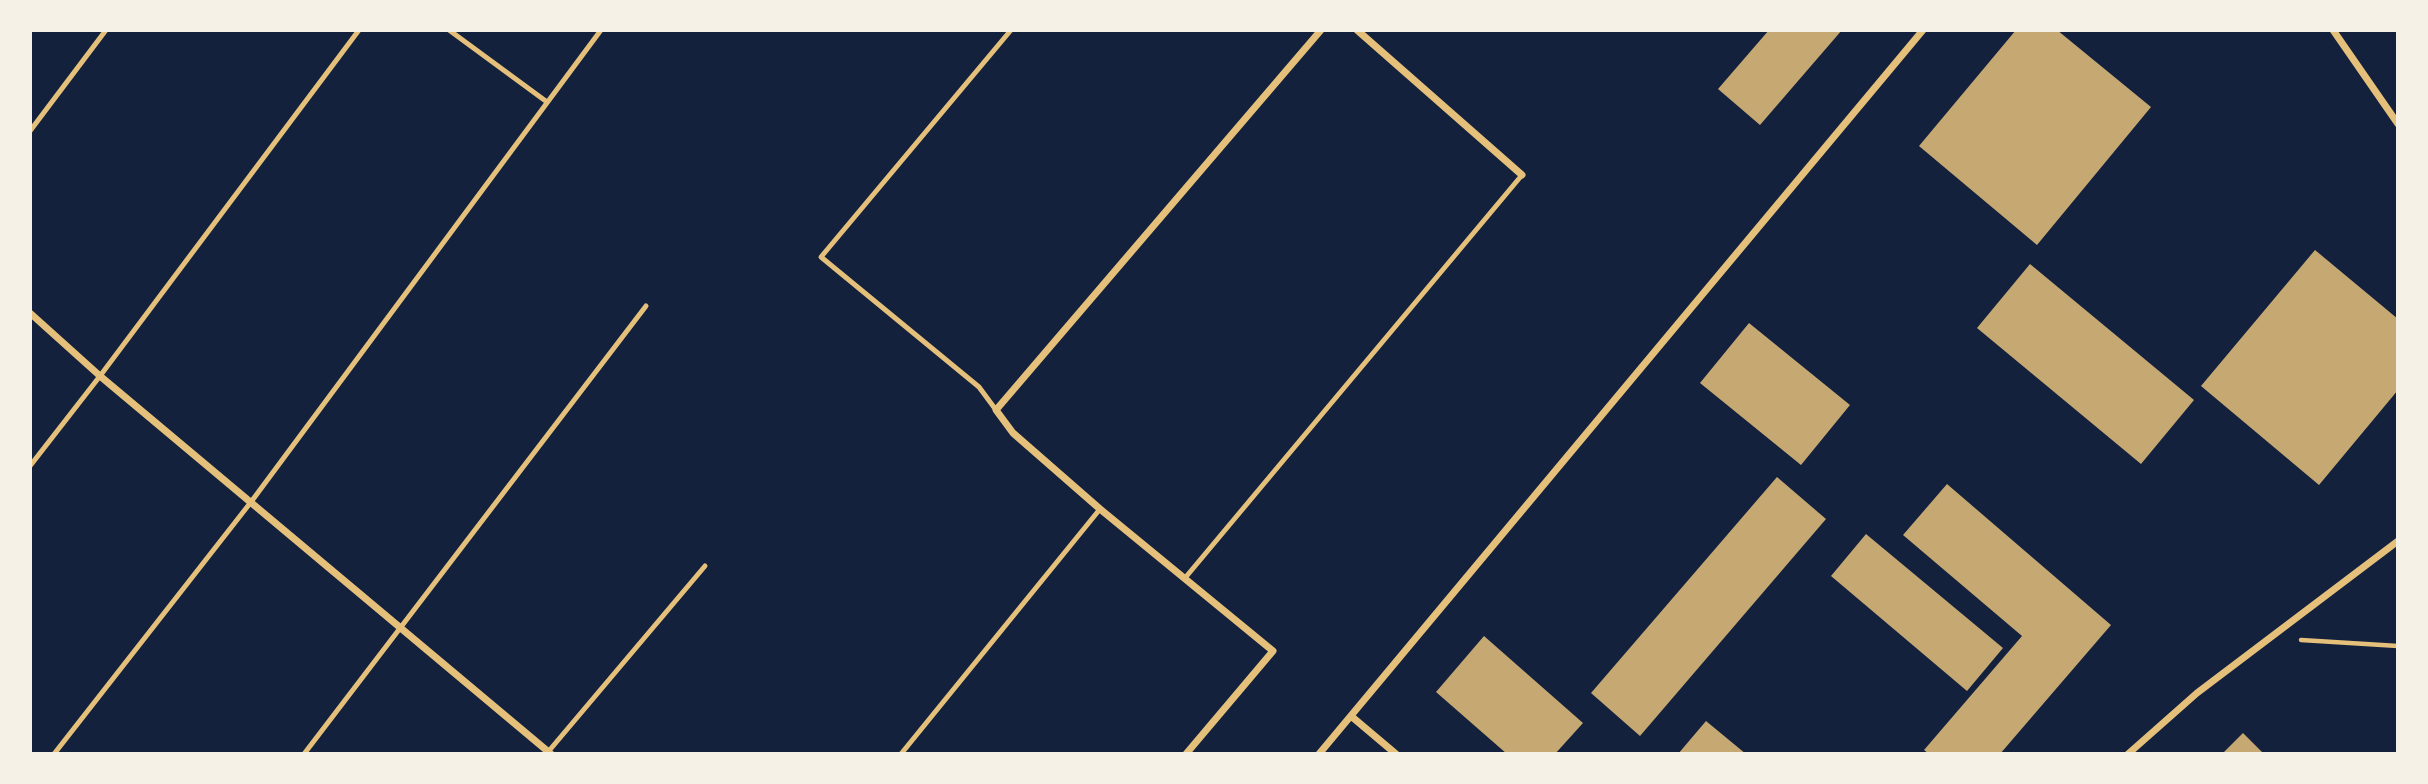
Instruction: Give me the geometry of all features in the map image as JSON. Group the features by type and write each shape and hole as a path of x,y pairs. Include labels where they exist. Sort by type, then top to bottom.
{"street":[{"path":"1186,754 1273,651 1100,509 1013,433 996,410 1321,30"},
{"path":"1357,30 1522,175"},
{"path":"1319,754 1923,30"},
{"path":"2333,30 2398,124"},
{"path":"30,313 100,376 550,753"},
{"path":"2128,754 2197,693 2398,541"},
{"path":"1351,716 1396,754"}],"lane":[{"path":"30,131 106,30"},
{"path":"30,466 359,30"},
{"path":"449,30 547,102"},
{"path":"54,754 251,502 601,30"},
{"path":"996,410 979,387 821,257 1011,30"},
{"path":"1185,578 1522,175"},
{"path":"304,754 646,306"},
{"path":"901,754 1100,509"},
{"path":"550,753 705,566"}],"path":[{"path":"2269,639 2398,646"}],"building":[{"path":"1769,30 1842,30 1760,125 1718,89"},
{"path":"2016,30 2057,30 2151,107 2037,245 1919,146"},
{"path":"2315,250 2398,319 2398,390 2319,485 2201,386"},
{"path":"2030,264 2194,400 2141,464 1977,328"},
{"path":"1749,323 1850,405 1801,465 1700,383"},
{"path":"1777,477 1826,519 1640,736 1591,693"},
{"path":"1947,484 2111,625 2000,754 1929,754 1924,750 2022,636 1903,535"},
{"path":"1866,534 2003,648 1967,691 1831,576"},
{"path":"1484,636 1583,723 1555,754 1507,754 1436,692"},
{"path":"1706,721 1746,754 1678,754"},
{"path":"2243,733 2264,754 2222,754"}]}
